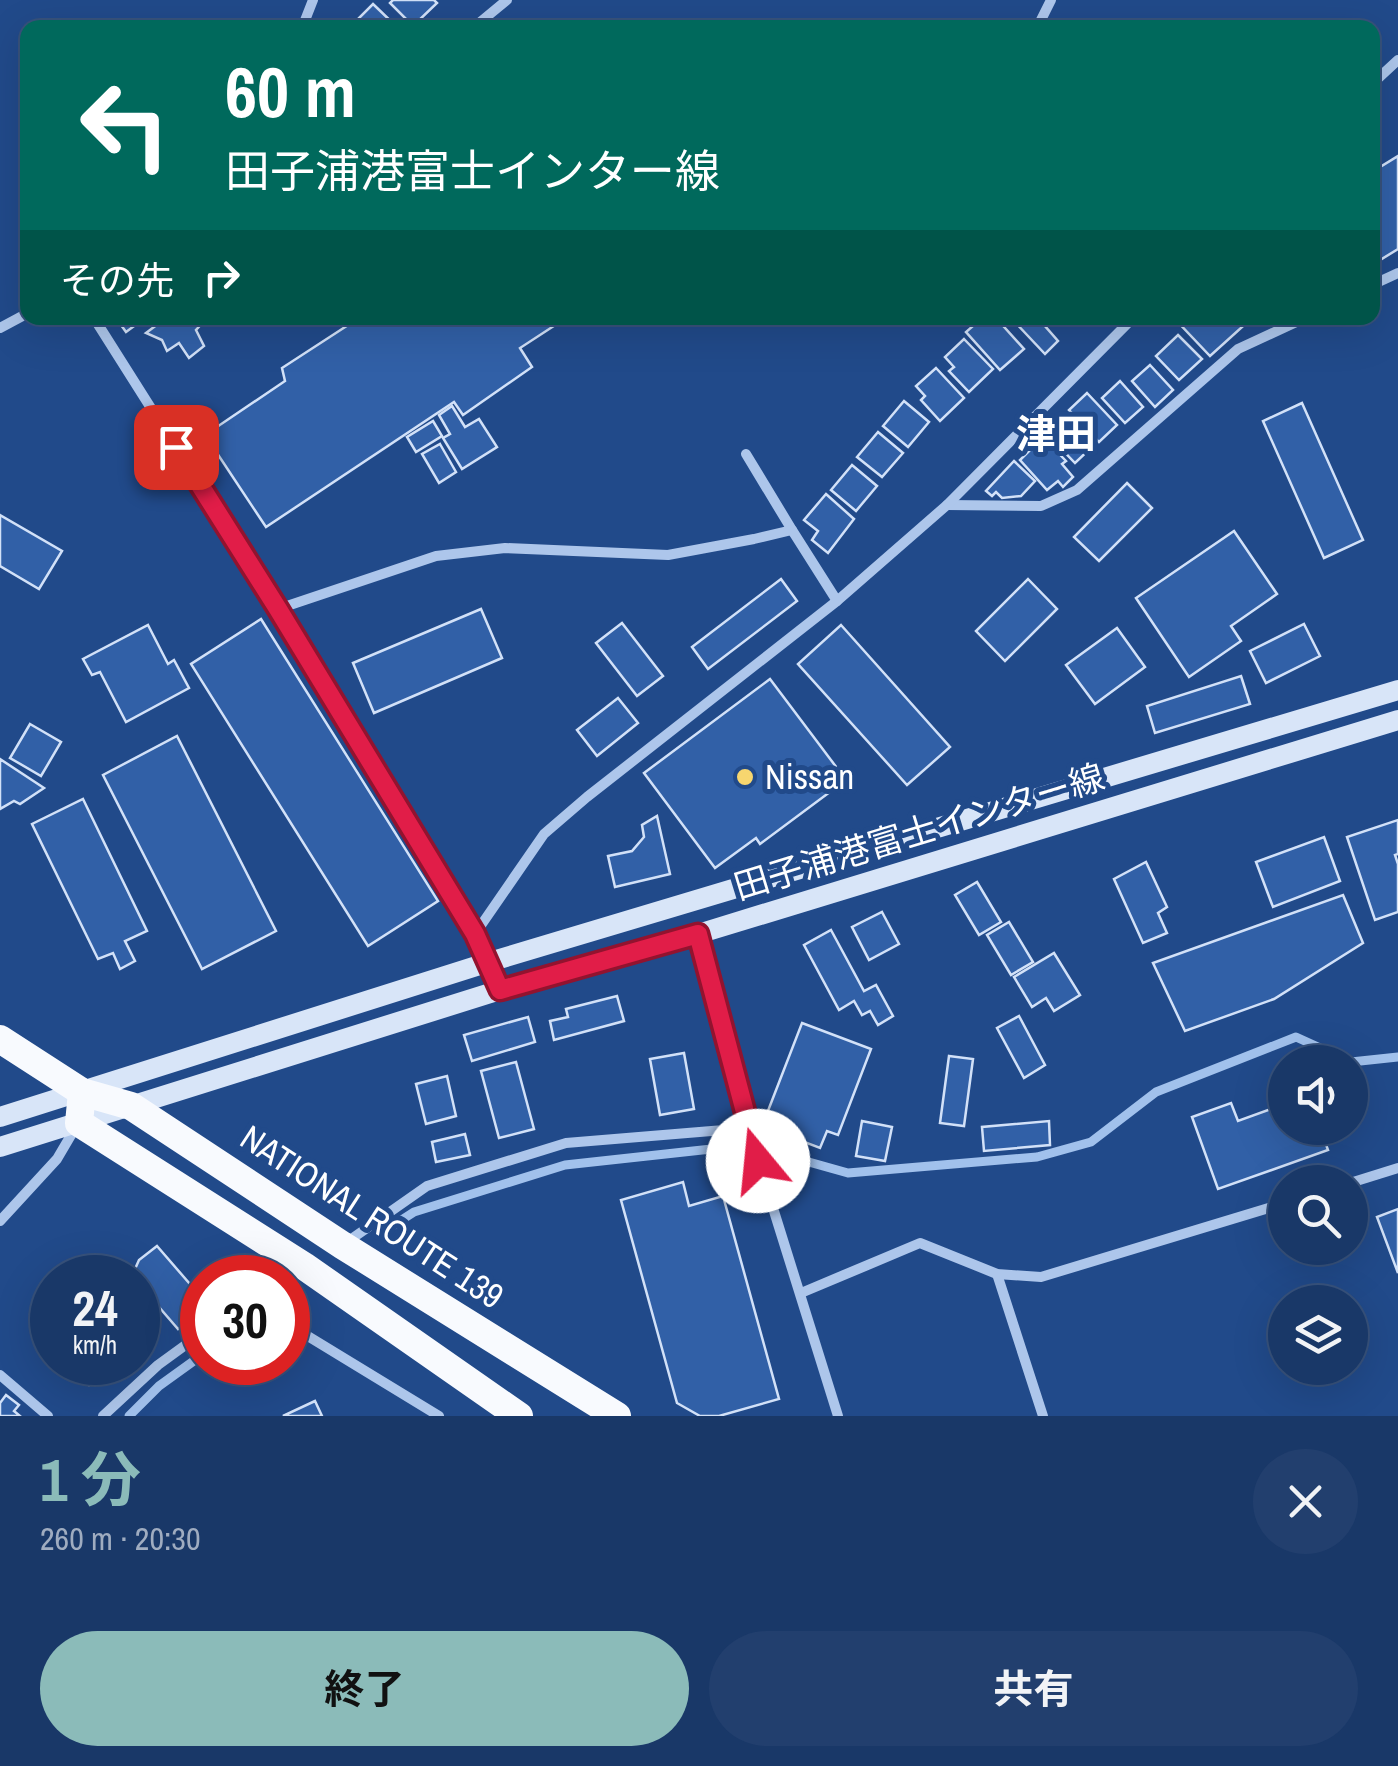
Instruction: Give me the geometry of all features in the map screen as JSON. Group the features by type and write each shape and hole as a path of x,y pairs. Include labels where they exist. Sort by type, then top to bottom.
{"highway":[{"name":"NATIONAL ROUTE 139","path":"0,1039 82,1092 131,1106 342,1245 617,1416"},
{"path":"82,1092 79,1123 519,1416"}],"main road":[{"name":"田子浦港富士インター線","path":"0,1117 486,963 1398,690"},
{"name":"田子浦港富士インター線","path":"0,1148 500,990 698,934 1398,720"}],"street":[{"path":"483,20 507,0"},
{"path":"98,325 278,609 475,934 500,990"},
{"path":"475,934 544,834 838,602 946,504 1126,325"},
{"path":"946,504 1041,506 1077,490 1238,350 1290,325"},
{"path":"746,454 838,602"},
{"path":"278,609 436,556 505,548 668,555 792,530"},
{"path":"698,934 748,1128 838,1416"},
{"path":"0,1222 57,1159 79,1123"},
{"path":"342,1245 427,1186 566,1143 748,1128"},
{"path":"1368,1177 1398,1168"},
{"path":"801,1293 920,1243 997,1274 1041,1278 1268,1207"},
{"path":"997,1274 1043,1416"},
{"path":"310,1337 440,1416"},
{"path":"103,1416 180,1349"},
{"path":"0,1376 48,1416"}],"building":[{"path":"390,3 437,3 419,20 407,20"},
{"path":"373,4 390,20 357,20"},
{"path":"1398,156 1398,249 1380,260 1380,167"},
{"path":"157,325 201,325 196,330 204,346 189,358 179,343 167,351 162,340 146,333"},
{"path":"348,325 555,325 520,348 532,367 463,415 454,402 266,527 205,435 285,381 282,368"},
{"path":"974,325 1002,325 1024,349 1000,370 966,332"},
{"path":"1018,325 1046,325 1058,341 1045,354"},
{"path":"1181,325 1244,325 1210,356"},
{"path":"1178,335 1202,359 1179,380 1156,356"},
{"path":"964,339 993,369 969,392 949,371 954,367 945,357"},
{"path":"1150,365 1173,390 1155,407 1132,381"},
{"path":"936,368 964,398 940,421 921,400 925,396 916,386"},
{"path":"1120,381 1143,407 1125,423 1102,398"},
{"path":"1087,393 1117,425 1099,442 1069,410"},
{"path":"904,401 929,422 908,447 883,426"},
{"path":"1302,403 1363,540 1324,558 1263,421"},
{"path":"452,406 465,427 479,419 497,447 462,469 443,438 450,434 439,415"},
{"path":"433,421 442,436 416,452 407,437"},
{"path":"1069,421 1092,447 1075,463 1051,438"},
{"path":"878,432 903,453 882,477 857,457"},
{"path":"1043,437 1066,461 1062,464 1073,477 1063,487 1058,481 1047,490 1020,460"},
{"path":"440,444 456,472 439,483 422,454"},
{"path":"1014,461 1035,481 1021,496 1002,498 996,492 992,496 986,491"},
{"path":"852,465 877,486 856,511 831,490"},
{"path":"1127,483 1152,508 1099,561 1074,537"},
{"path":"826,494 854,519 828,553 812,540 818,531 804,520"},
{"path":"0,515 62,551 39,589 0,566"},
{"path":"1234,531 1277,594 1231,626 1241,641 1189,677 1136,598"},
{"path":"781,579 797,601 708,669 692,647"},
{"path":"1028,579 1057,609 1005,661 976,631"},
{"path":"481,609 502,658 374,713 353,663"},
{"path":"261,619 438,901 368,946 191,664"},
{"path":"622,623 663,676 637,696 596,643"},
{"path":"1304,624 1320,656 1266,683 1250,651"},
{"path":"148,625 168,664 174,660 189,688 126,722 100,672 92,675 83,659"},
{"path":"841,625 950,747 907,785 798,664"},
{"path":"1117,628 1145,667 1095,704 1066,665"},
{"path":"1241,676 1250,704 1155,733 1147,706"},
{"name":"Nissan","path":"770,679 846,780 760,844 756,838 715,868 644,773"},
{"path":"618,698 638,723 597,756 577,730"},
{"path":"30,724 61,742 41,776 10,758"},
{"path":"177,736 276,931 202,969 103,775"},
{"path":"0,759 44,788 20,804 14,801 0,809"},
{"path":"83,799 147,931 125,941 135,961 120,969 113,953 98,959 32,824"},
{"path":"657,816 670,874 615,887 608,856 632,851 644,837 642,825"},
{"path":"1398,820 1398,912 1375,920 1347,837"},
{"path":"1324,837 1340,881 1273,907 1256,862"},
{"path":"1146,862 1167,907 1158,913 1167,933 1143,943 1114,879"},
{"path":"977,882 1001,922 979,935 955,895"},
{"path":"1343,895 1363,943 1274,999 1185,1031 1153,963"},
{"path":"882,912 899,944 869,960 852,927"},
{"path":"1009,922 1033,962 1011,975 987,935"},
{"path":"831,930 864,991 876,985 893,1016 878,1025 870,1011 862,1015 854,1001 839,1010 804,945"},
{"path":"1054,953 1080,995 1054,1011 1046,998 1032,1007 1014,977"},
{"path":"617,996 624,1021 554,1040 550,1021 568,1017 566,1009"},
{"path":"1019,1016 1045,1065 1024,1078 997,1028"},
{"path":"528,1017 535,1042 472,1061 464,1035"},
{"path":"802,1023 871,1049 838,1135 827,1131 820,1148 778,1132 782,1121 766,1116"},
{"path":"684,1053 694,1109 660,1115 650,1059"},
{"path":"949,1056 973,1059 964,1126 940,1123"},
{"path":"516,1062 534,1129 499,1138 481,1071"},
{"path":"447,1076 456,1116 426,1124 416,1084"},
{"path":"1231,1103 1238,1121 1268,1110 1268,1145 1326,1145 1328,1150 1286,1165 1268,1165 1268,1171 1218,1189 1192,1117"},
{"path":"862,1121 892,1127 885,1161 856,1156"},
{"path":"1049,1121 1050,1145 984,1151 982,1127"},
{"path":"465,1134 470,1155 436,1162 432,1142"},
{"path":"683,1182 689,1206 723,1196 779,1399 719,1416 700,1416 677,1403 621,1200"},
{"path":"1398,1209 1398,1273 1377,1217"},
{"path":"157,1246 180,1273 178,1329 160,1308 160,1255 145,1255"},
{"path":"6,1395 19,1405 14,1411 20,1416 0,1416 0,1403"},
{"path":"315,1401 322,1416 283,1416"}],"waterway":[{"path":"386,1230 414,1212 565,1165 748,1145 848,1173 1037,1157 1091,1142 1156,1092 1296,1037 1351,1062 1398,1057"},
{"path":"129,1416 180,1371"}],"place":[{"name":"Nissan","path":"745,777"}],"district":[{"name":"津田","path":"1056,434"}],"route":[{"path":"176,447 475,934 500,990 698,934 758,1161"}]}
